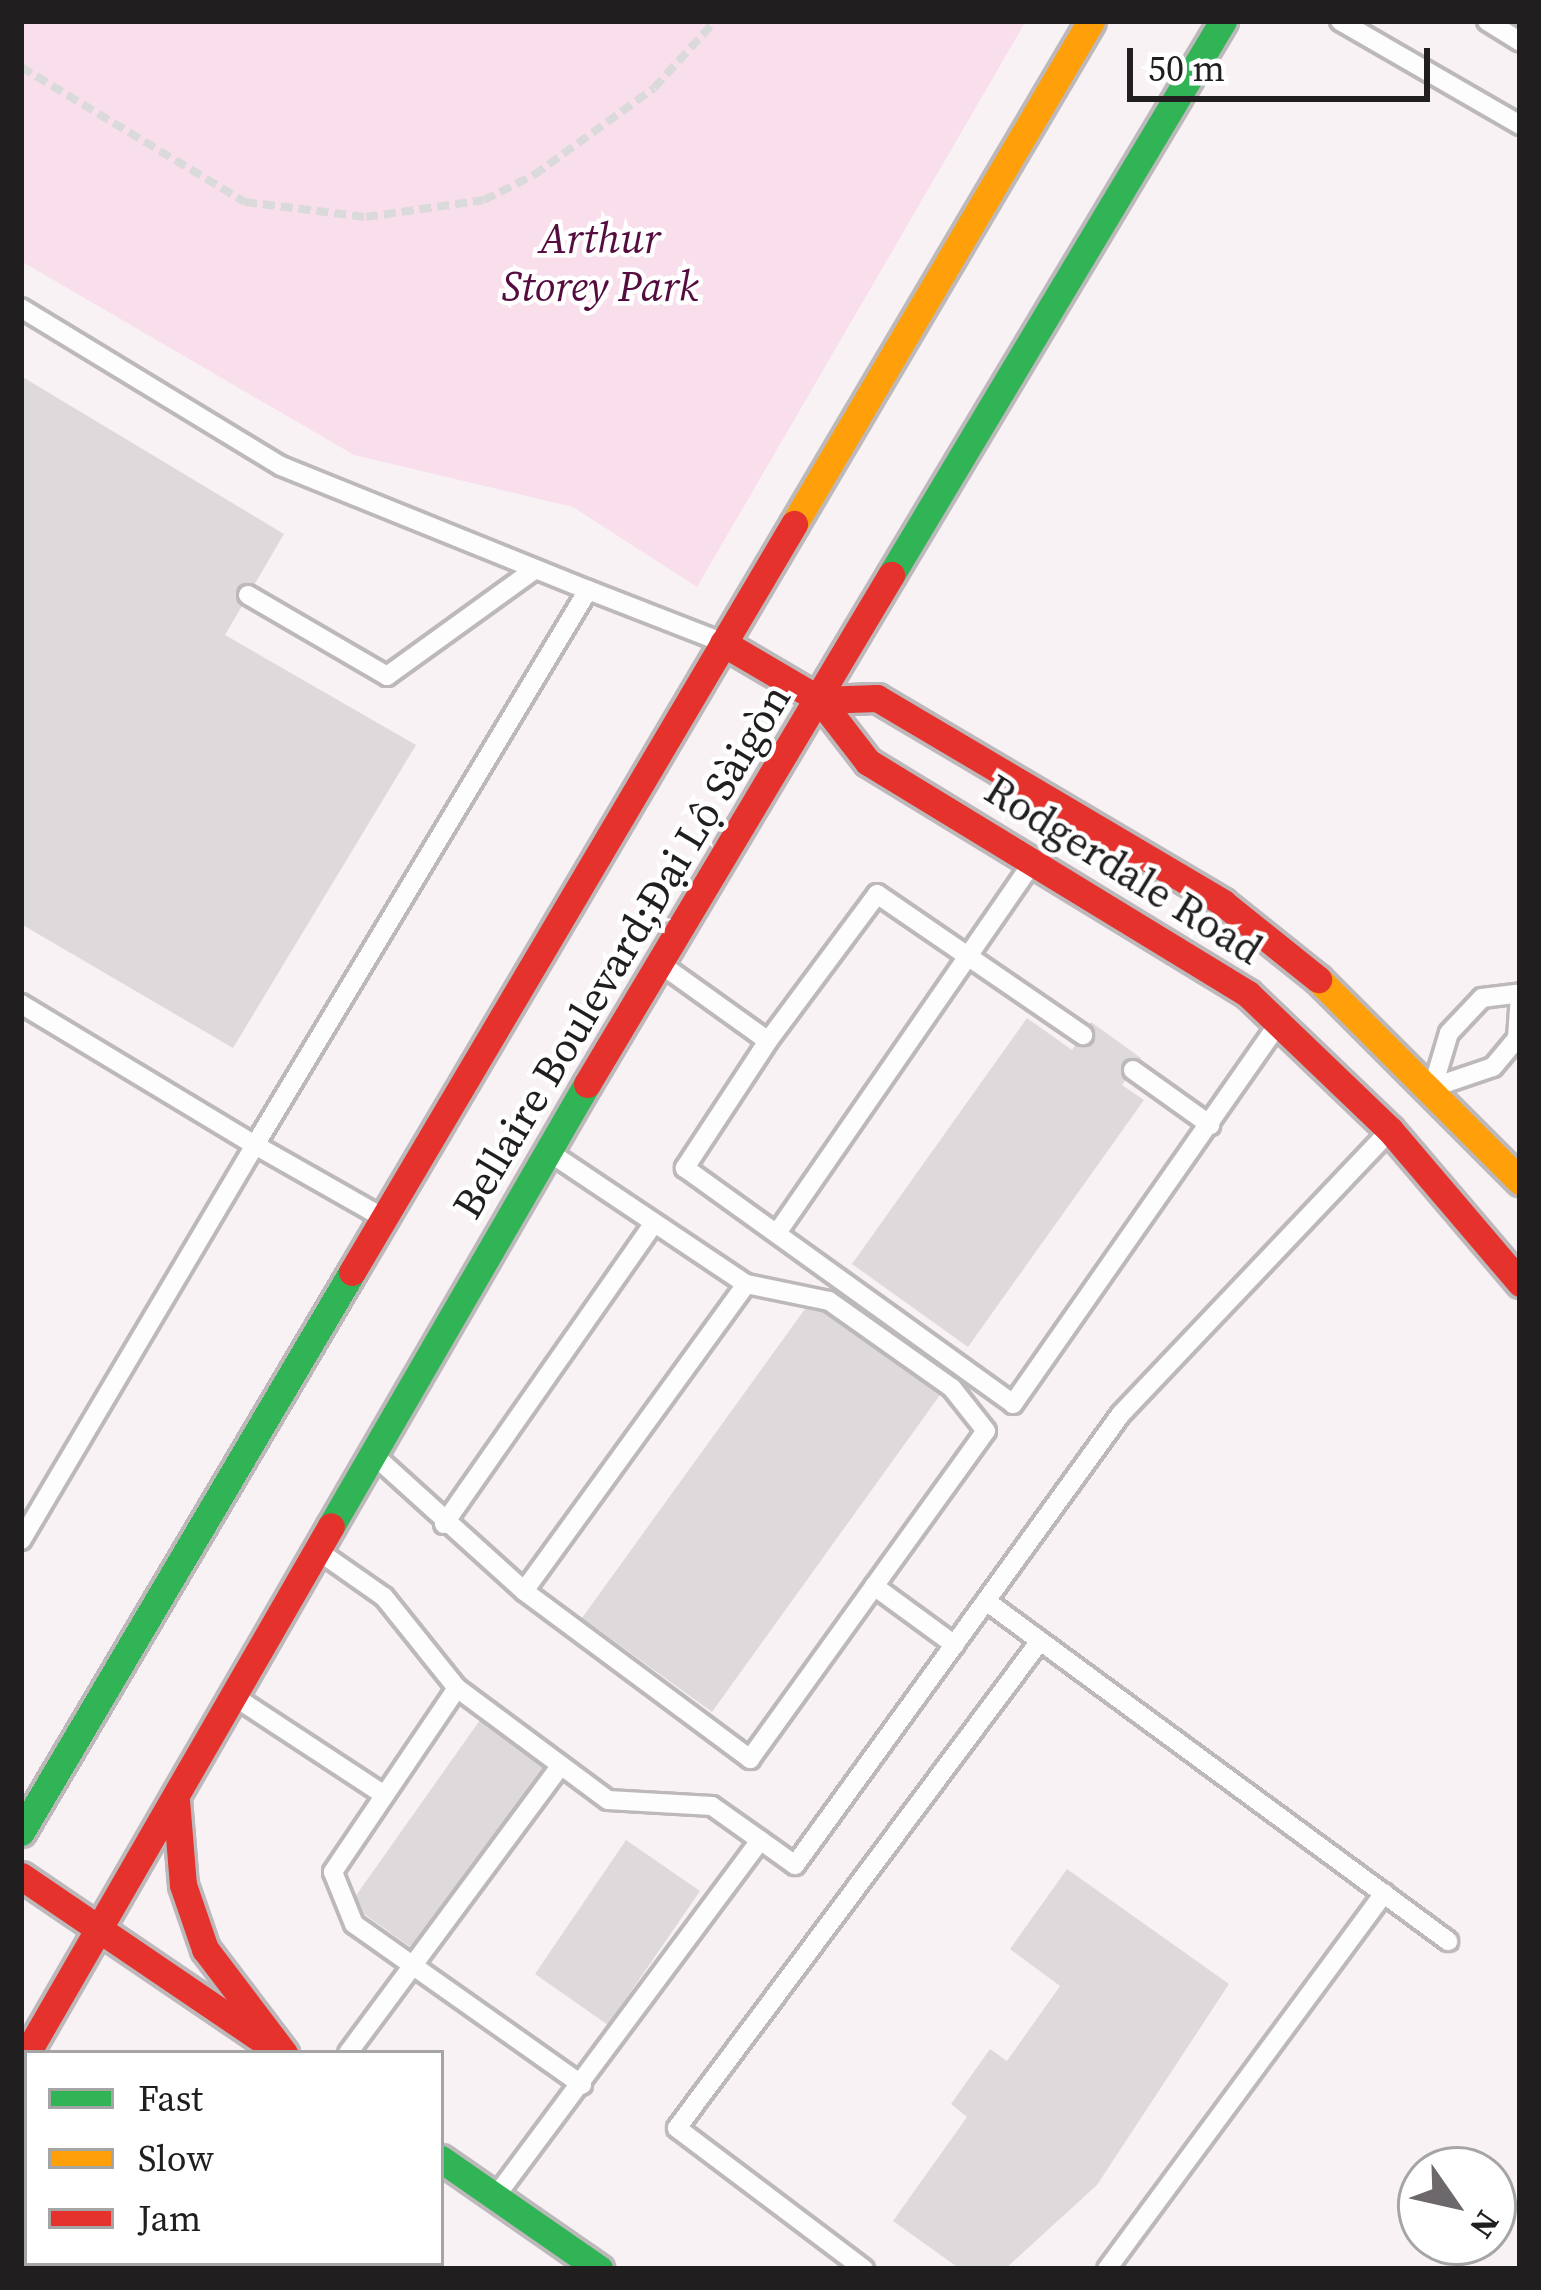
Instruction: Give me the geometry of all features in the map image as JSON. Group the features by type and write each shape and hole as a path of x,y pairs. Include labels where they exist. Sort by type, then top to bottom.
{"main road":[{"name":"Bellaire Boulevard;Đại Lộ Sàigòn","path":"21,1832 1091,21"},
{"name":"Bellaire Boulevard;Đại Lộ Sàigòn","path":"29,2050 548,1151 1223,21"},
{"name":"Rodgerdale Road","path":"723,643 820,700 868,762 1164,934 1280,1021 1390,1130 1520,1283"},
{"name":"Rodgerdale Road","path":"820,700 877,698 1123,838 1286,950 1433,1088 1520,1181"},
{"path":"1390,1130 1433,1088"},
{"path":"35,1746 94,1708"},
{"path":"176,1801 183,1885 205,1949 281,2050"},
{"path":"21,1876 279,2050"},
{"path":"444,2161 599,2269"}],"lane":[{"path":"1340,21 1520,125"},
{"path":"1487,21 1520,42"},
{"path":"21,308 281,466 723,643"},
{"path":"248,595 387,676 534,570"},
{"path":"21,1540 588,590"},
{"path":"777,1233 1035,860"},
{"path":"1083,1035 877,894 768,1041 685,1168 1013,1404 1280,1021"},
{"path":"660,963 768,1041"},
{"path":"1520,994 1517,1038 1493,1067 1433,1088 1449,1034 1471,1010 1520,994"},
{"path":"21,1004 384,1218"},
{"path":"1133,1070 1210,1125"},
{"path":"319,1551 385,1597 457,1688 608,1800 712,1806 796,1865 1121,1414 1390,1130"},
{"path":"374,1455 524,1591 750,1760 986,1431 952,1388 829,1301 746,1284 548,1151"},
{"path":"444,1523 655,1223"},
{"path":"524,1591 746,1284"},
{"path":"874,1586 955,1645"},
{"path":"986,1601 1448,1941"},
{"path":"864,2269 677,2128 1040,1641"},
{"path":"457,1688 333,1872 354,1924 582,2085"},
{"path":"235,1697 384,1796"},
{"path":"350,2050 561,1765"},
{"path":"496,2195 760,1840"},
{"path":"1107,2269 1384,1893"}],"path":[{"path":"21,67 244,202 366,218 484,200 535,175 654,88 715,21"}],"green space":[{"name":"Arthur Storey Park","path":"21,21 1026,21 697,587 573,507 354,455 21,261"}],"building":[{"path":"21,376 284,534 225,635 416,745 233,1048 21,924"},
{"path":"1027,1018 1072,1050 1091,1022 1141,1058 1122,1085 1144,1100 968,1347 852,1264"},
{"path":"810,1302 940,1395 712,1712 582,1618"},
{"path":"480,1720 546,1766 416,1951 350,1904"},
{"path":"626,1840 700,1891 608,2025 535,1974"},
{"path":"1067,1869 1229,1984 1097,2185 1005,2269 960,2269 893,2221 967,2117 951,2104 990,2049 1007,2061 1060,1986 1010,1949"}],"traffic: fast":[{"path":"891,575 1223,21"},
{"path":"331,1526 587,1084"},
{"path":"21,1832 352,1272"},
{"path":"444,2161 599,2269"}],"traffic: slow":[{"path":"794,524 1091,21"},
{"path":"1318,979 1520,1181"},
{"path":"182,2266 186,2269"}],"traffic: jam":[{"path":"352,1272 794,524"},
{"path":"587,1084 891,575"},
{"path":"723,643 820,700 868,762 1248,994 1390,1130 1520,1283"},
{"path":"820,700 877,698 1223,903 1318,979"},
{"path":"29,2050 331,1526"},
{"path":"176,1800 183,1885 205,1949 282,2050"},
{"path":"21,1876 267,2043"},
{"path":"21,2224 24,2219"}]}
